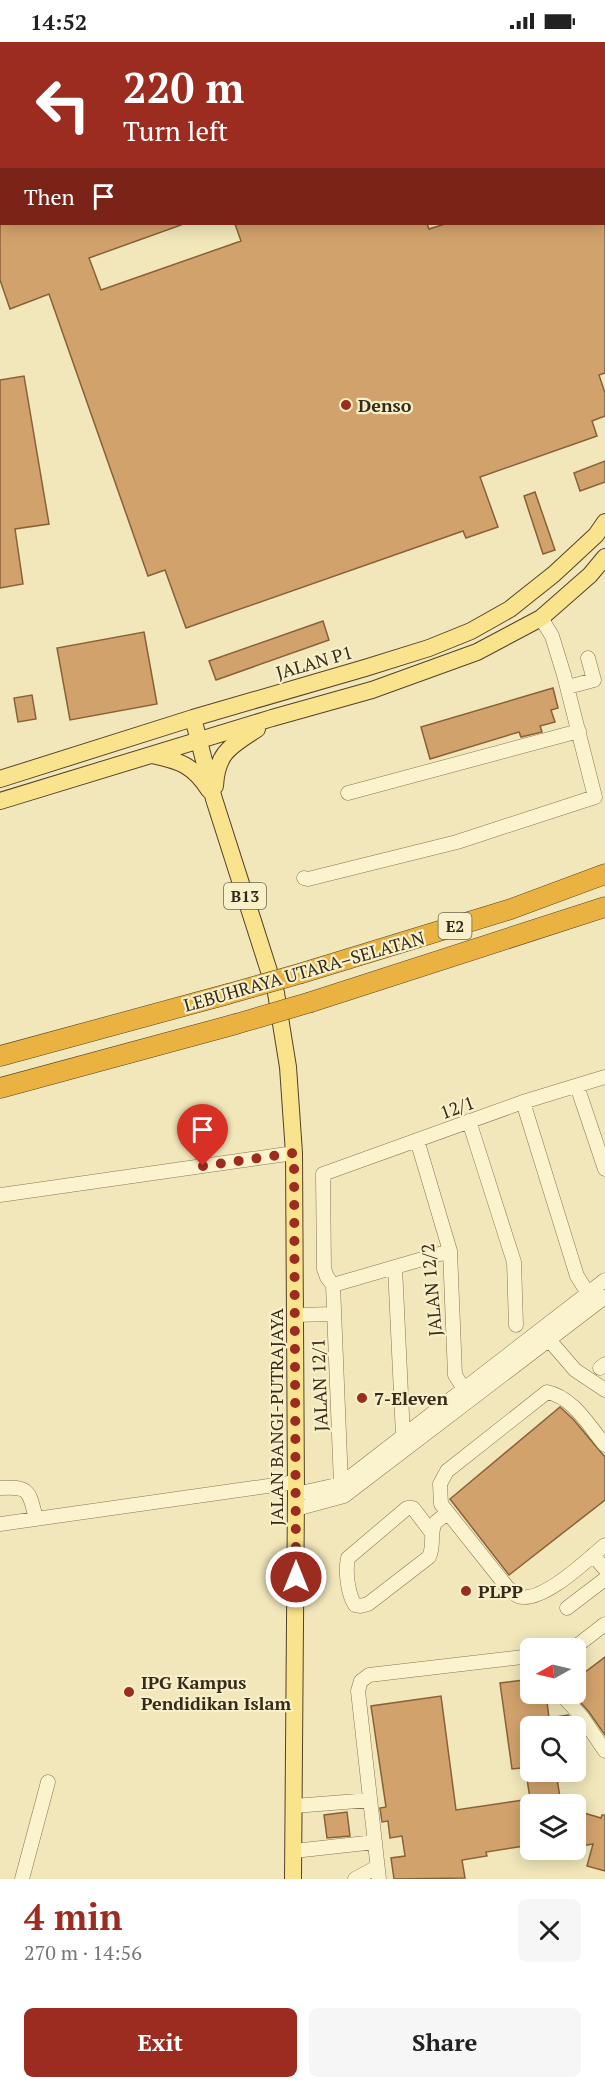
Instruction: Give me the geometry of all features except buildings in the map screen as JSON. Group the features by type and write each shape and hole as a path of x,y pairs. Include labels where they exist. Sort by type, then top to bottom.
{"highway":[{"name":"LEBUHRAYA UTARA–SELATAN","path":"0,1056 302,973 511,909 605,874"},
{"name":"LEBUHRAYA UTARA–SELATAN","path":"0,1088 311,1002 605,907"}],"main road":[{"name":"JALAN P1","path":"7,777 193,718 429,648 471,631 510,609 554,574 596,535 605,522"},
{"path":"0,801 372,690 477,652 541,618 590,575 605,557"},
{"name":"B13","path":"193,718 214,799"},
{"path":"214,799 217,765 224,752 272,718"},
{"path":"152,754 184,763 200,777 214,799"},
{"name":"JALAN BANGI-PUTRAJAYA","path":"214,799 276,993 288,1066 294,1153 295,1315 293,1879"}],"street":[{"path":"304,878 308,879 458,842 595,797 568,687 552,636 541,618"},
{"path":"568,687 594,680 588,658"},
{"path":"365,668 372,690"},
{"path":"348,793 579,731"},
{"path":"7,777 19,796"},
{"name":"12/1","path":"323,1174 523,1102 605,1077"},
{"path":"577,1086 605,1169"},
{"path":"523,1102 577,1276 596,1299"},
{"path":"469,1121 514,1262 516,1325"},
{"name":"JALAN 12/2","path":"417,1140 450,1251 455,1375 468,1394"},
{"path":"0,1195 294,1153"},
{"name":"JALAN 12/1","path":"323,1174 324,1269 333,1285 341,1484"},
{"path":"333,1285 450,1251"},
{"path":"395,1267 403,1436"},
{"path":"0,1524 296,1495 344,1496 468,1394 544,1335 596,1299 605,1280"},
{"path":"295,1315 334,1314"},
{"path":"544,1335 575,1370 605,1390"},
{"path":"605,1445 572,1405 560,1395 547,1392 447,1471 440,1484 441,1504 507,1587 518,1596 532,1597 548,1590 605,1545"},
{"path":"296,1495 341,1484 403,1436 468,1394"},
{"path":"0,1488 26,1489 30,1495 36,1519"},
{"path":"432,1533 413,1508 407,1508 348,1558 346,1564 350,1598 355,1605 368,1604 429,1557 433,1548 434,1523 448,1513"},
{"path":"593,1554 605,1569"},
{"path":"567,1608 605,1579"},
{"path":"586,1639 605,1624"},
{"path":"355,1879 378,1873 358,1691 361,1682 369,1675 520,1657"},
{"path":"570,1704 605,1751"},
{"path":"22,1879 48,1782"},
{"path":"294,1806 370,1800"},
{"path":"294,1851 375,1842"}],"place":[{"name":"Denso","path":"346,405"},
{"name":"7-Eleven","path":"362,1398"},
{"name":"PLPP","path":"466,1591"},
{"name":"IPG Kampus Pendidikan Islam","path":"129,1692"}],"route":[{"path":"203,1166 294,1153 296,1577"}]}
